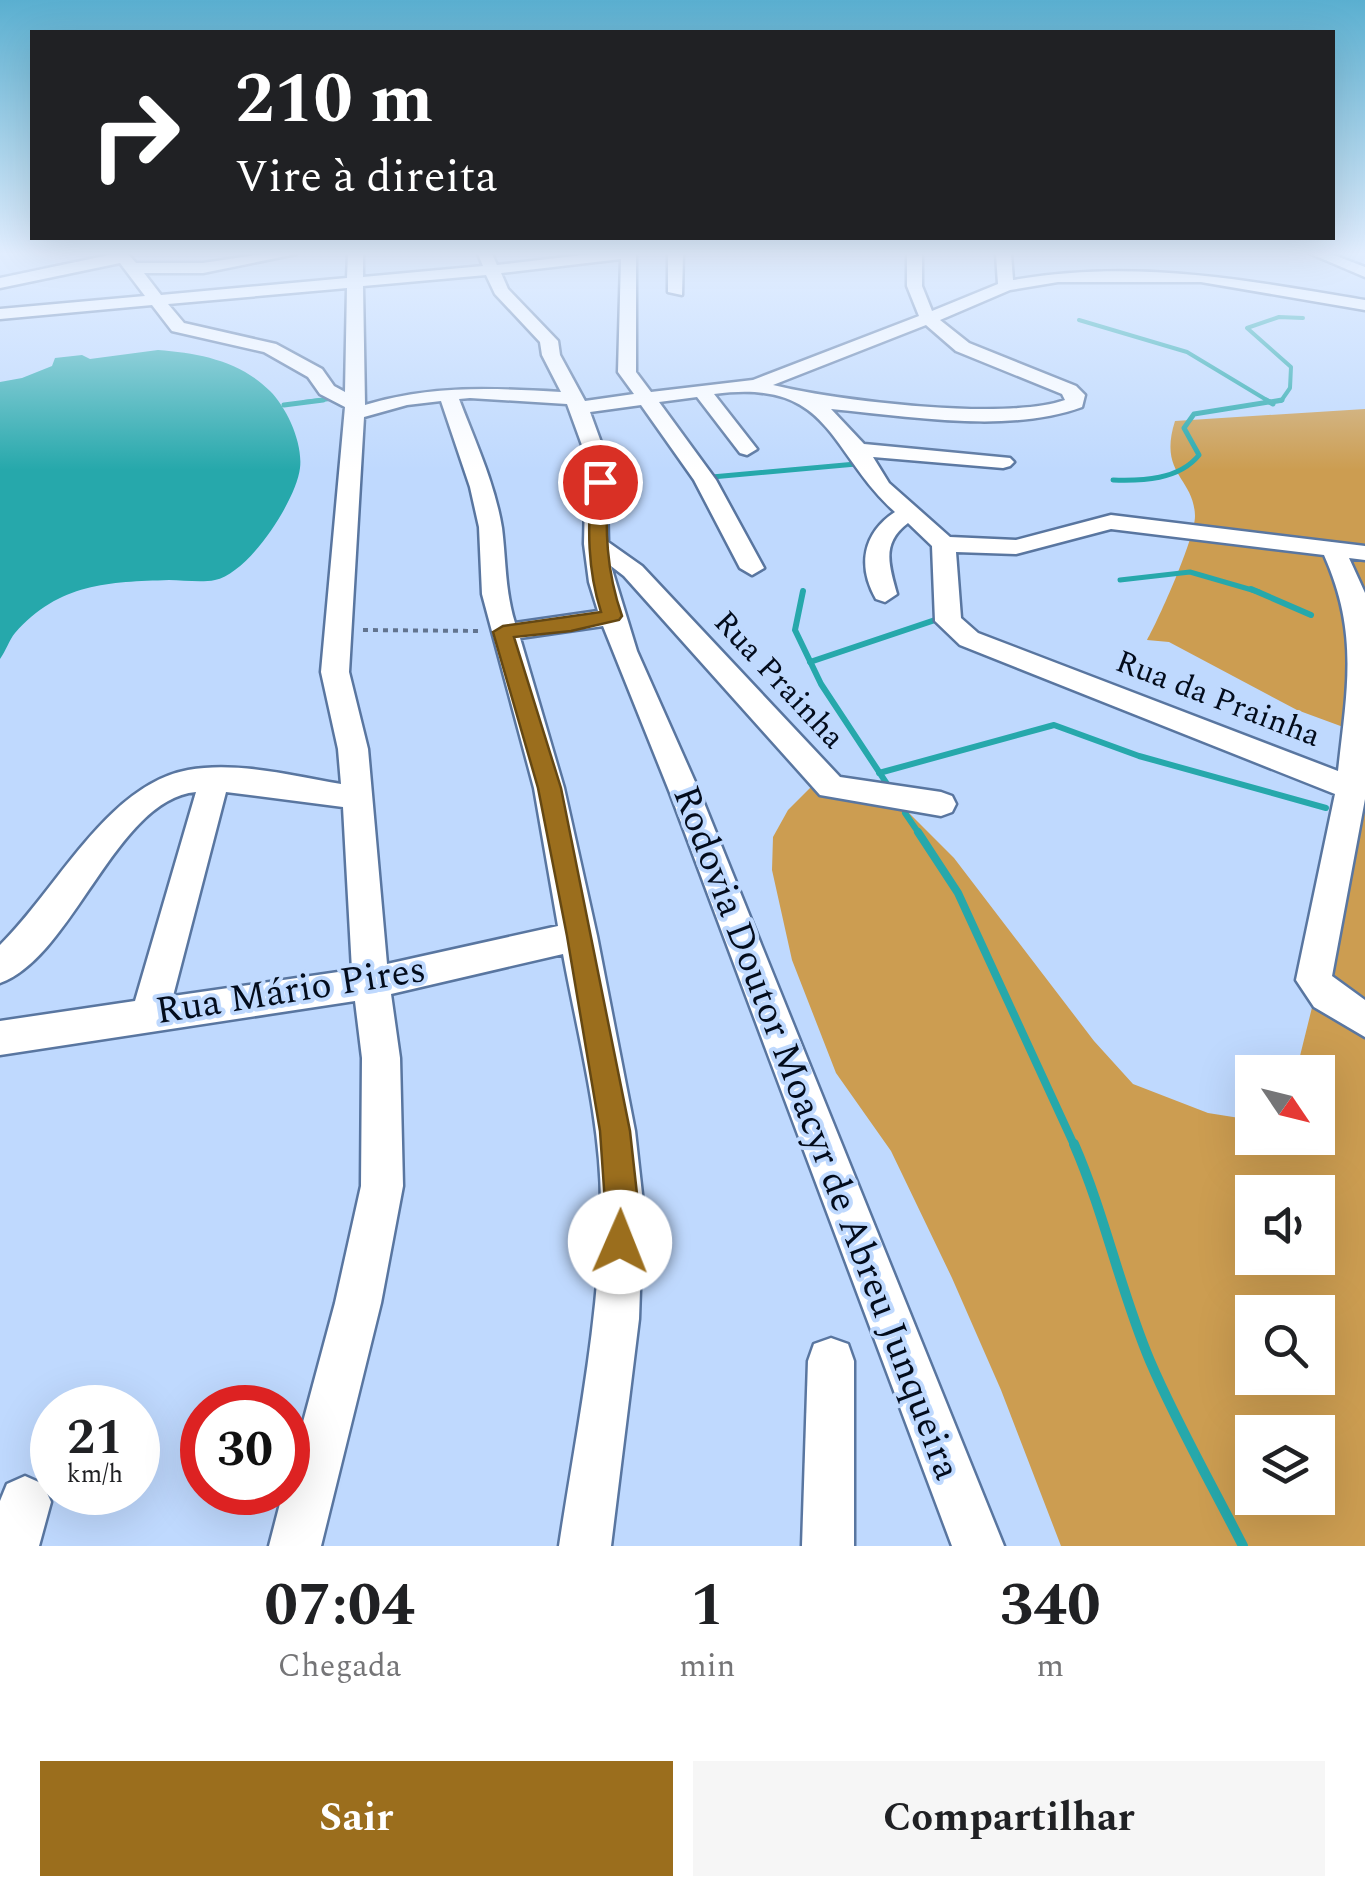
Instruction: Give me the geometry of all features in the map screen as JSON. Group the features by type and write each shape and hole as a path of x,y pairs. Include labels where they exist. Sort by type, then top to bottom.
{"street":[{"path":"177,326 270,348 314,373 327,390 355,410 404,400 492,391 577,404 755,385 912,326"},
{"path":"295,1546 358,1303 382,1186 381,1058 370,983 358,798 353,749 335,672 355,410 355,326"},
{"name":"Rodovia Doutor Moacyr de Abreu Junqueira","path":"520,326 551,355 577,404 596,456 600,482 596,544 600,582 978,1546"},
{"path":"626,326 625,365 631,379 649,397 705,480 752,568"},
{"path":"755,385 813,400 942,413 1031,413 1066,408 1074,403 1076,395 968,350 944,337 936,326"},
{"path":"701,390 747,449"},
{"path":"448,394 481,487 490,527 494,594 550,788 615,1131 622,1203 616,1319 585,1546"},
{"path":"813,400 858,450 881,487 944,544 1016,547 1112,522 1365,553"},
{"path":"858,450 1003,462"},
{"path":"885,594 874,552 876,542 889,524 908,513"},
{"name":"Rua Prainha","path":"596,544 633,571 831,787 941,804"},
{"name":"Rua da Prainha","path":"944,544 948,622 969,640 1352,788"},
{"path":"1332,549 1352,590 1360,618 1362,656 1352,788 1314,980 1327,996 1365,1020"},
{"path":"503,632 612,616"},
{"path":"0,968 44,922 104,846 156,794 186,781 214,780 358,798"},
{"path":"150,1014 214,780"},
{"name":"Rua Mário Pires","path":"0,1038 370,983 580,936"},
{"path":"828,1546 831,1361"}],"path":[{"path":"338,630 503,632"}],"shaded area":[{"path":"158,350 218,360 246,372 270,391 288,416 299,448 300,468 290,498 269,534 228,575 210,581 106,584 67,595 32,616 13,636 0,659 0,382 52,366 55,358 82,355 90,359"},
{"path":"1365,409 1365,735 1297,710 1169,642 1147,640 1183,559 1195,516 1171,453 1175,421"},
{"path":"825,773 863,782 897,801 954,858 1094,1041 1133,1084 1208,1113 1235,1117 1235,1155 1335,1155 1335,1055 1300,1055 1365,794 1365,1546 1061,1546 1001,1390 952,1278 891,1151 836,1073 792,960 772,870 773,837 788,810"}],"waterway":[{"path":"1100,326 1187,352 1270,402"},
{"path":"1252,326 1247,328 1291,367 1290,388 1282,400"},
{"path":"304,402 330,399"},
{"path":"284,405 323,400"},
{"path":"1266,400 1269,402"},
{"path":"1270,402 1282,400"},
{"path":"1270,402 1282,400"},
{"path":"1113,480 1159,477 1191,463 1199,455 1184,428 1194,414 1269,402"},
{"path":"1269,402 1273,404"},
{"path":"712,477 856,464"},
{"path":"1120,580 1190,572 1256,591"},
{"path":"1251,589 1256,591"},
{"path":"803,591 795,630 810,662"},
{"path":"1256,591 1311,615"},
{"path":"810,662 938,619"},
{"path":"810,662 880,773"},
{"path":"880,773 1054,725 1139,756 1326,808"},
{"path":"880,773 887,784"},
{"path":"905,813 919,834"},
{"path":"919,834 958,893 1075,1147"},
{"path":"1074,1144 1150,1361 1243,1546"}],"route":[{"path":"600,482 596,544 600,582 612,616 503,632 550,788 580,936 615,1131 622,1203 620,1242"}]}
